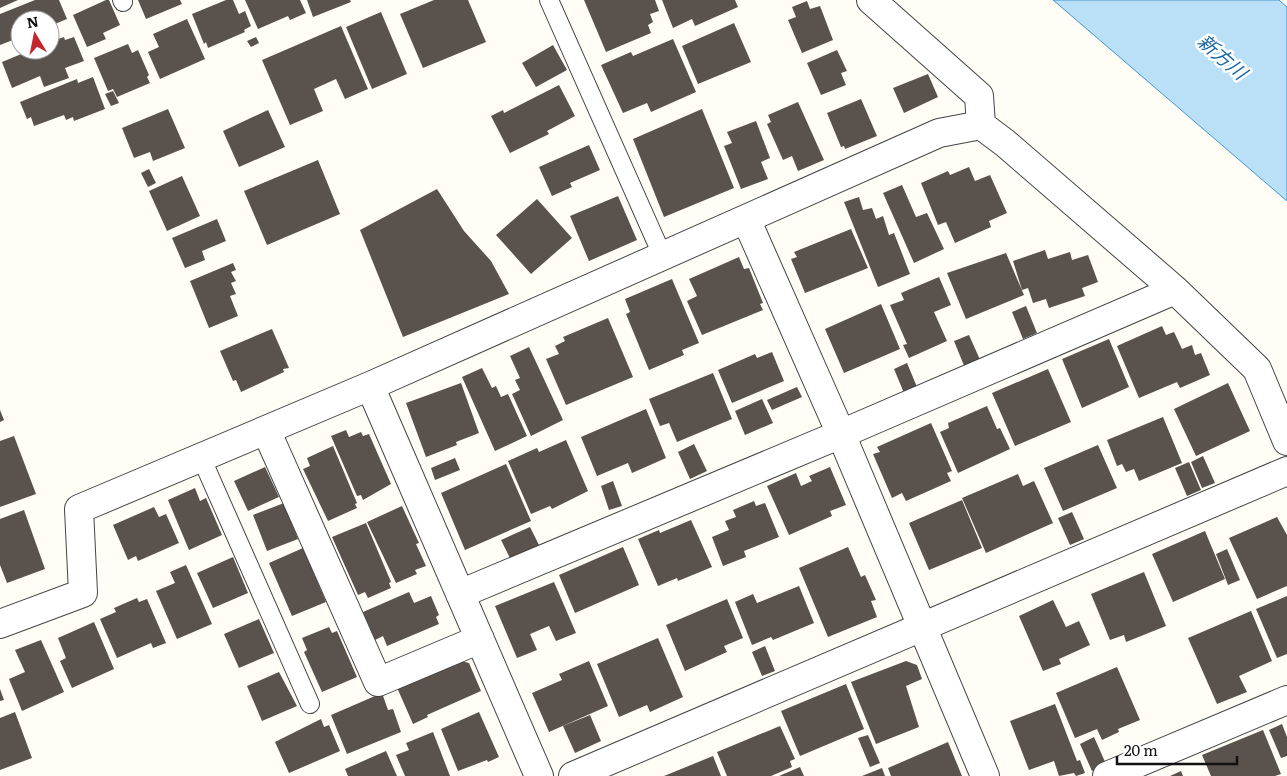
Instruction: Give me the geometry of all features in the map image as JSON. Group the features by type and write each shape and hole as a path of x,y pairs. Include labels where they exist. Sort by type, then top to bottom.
{"street":[{"path":"871,0 979,96 980,125"},
{"path":"0,624 83,593 79,509 370,386 939,133 980,125 1004,143 1175,290 1256,369 1287,441"},
{"path":"746,219 841,434 920,628 985,776"},
{"path":"460,594 841,434 1175,290"},
{"path":"370,386 480,639 533,774"},
{"path":"266,430 378,682 480,639"},
{"path":"573,776 1287,471"},
{"path":"1107,776 1287,700"}],"lane":[{"path":"549,0 663,256"},
{"path":"201,457 310,704"}],"water":[{"name":"新方川","path":"1053,0 1279,0 1287,7 1287,201"}],"building":[{"path":"0,0 18,0 0,8"},
{"path":"35,0 59,0 67,19 60,22 60,10 10,10"},
{"path":"109,0 120,25 103,33 106,39 87,47 73,15"},
{"path":"138,0 180,0 182,4 146,19"},
{"path":"226,0 233,0 239,14 245,11 251,26 244,30 245,32 208,48 206,42 204,44 192,14"},
{"path":"245,0 300,0 306,13 290,20 288,16 258,29"},
{"path":"307,0 350,0 351,2 313,17"},
{"path":"434,0 468,0 486,42 423,68 400,14"},
{"path":"584,0 655,0 659,11 650,14 653,22 648,25 651,33 606,52"},
{"path":"662,0 735,0 738,7 695,26 692,19 673,28"},
{"path":"807,1 810,9 820,6 833,40 802,53 788,20 796,17 792,7"},
{"path":"10,10 10,41 0,45 0,14"},
{"path":"381,12 407,74 372,89 346,27"},
{"path":"187,19 205,59 160,79 148,52 159,47 153,34"},
{"path":"734,23 751,62 698,84 682,46"},
{"path":"341,26 368,89 345,99 336,79 314,89 323,111 290,125 262,60"},
{"path":"64,37 65,40 74,37 84,61 65,68 69,78 44,87 40,76 12,88 2,62 10,59 60,60 60,38"},
{"path":"256,37 259,43 251,47 247,41"},
{"path":"673,39 696,92 651,112 647,103 623,113 601,65 631,52 633,56"},
{"path":"128,44 132,53 138,50 149,75 147,77 150,83 117,97 113,89 108,91 94,58"},
{"path":"553,45 567,70 536,87 522,63"},
{"path":"837,50 847,71 841,73 846,85 821,95 807,63"},
{"path":"928,74 938,97 904,113 893,88"},
{"path":"93,77 105,109 74,121 73,117 66,120 64,115 34,126 31,117 27,119 20,102 77,79 78,83"},
{"path":"559,85 575,116 547,131 549,134 510,153 491,116 503,110 504,113"},
{"path":"113,91 119,103 111,106 105,94"},
{"path":"861,99 877,136 845,149 844,146 841,147 827,113"},
{"path":"798,102 824,160 798,171 792,156 783,160 767,124 771,122 768,115"},
{"path":"168,109 185,148 153,161 150,152 134,158 122,128"},
{"path":"702,109 734,188 664,217 633,139"},
{"path":"268,110 285,147 239,167 223,131"},
{"path":"756,121 770,158 761,162 768,179 741,189 724,146 732,143 727,132"},
{"path":"589,145 600,170 570,183 572,187 552,196 539,167"},
{"path":"318,160 340,214 267,245 244,191"},
{"path":"969,167 975,181 990,175 1007,213 989,221 991,227 955,243 946,222 938,225 921,183 948,171 950,175"},
{"path":"149,169 156,183 148,187 141,173"},
{"path":"182,176 200,216 167,231 149,191"},
{"path":"902,185 916,217 927,213 944,249 914,263 883,193"},
{"path":"437,189 464,231 491,261 509,294 403,337 360,230"},
{"path":"618,196 637,240 589,261 570,216"},
{"path":"859,197 863,210 872,208 876,219 883,216 889,235 894,233 910,274 878,287 844,202"},
{"path":"537,199 572,238 531,274 496,235"},
{"path":"217,219 226,241 202,251 205,260 185,268 172,238"},
{"path":"851,229 868,268 805,293 791,259 797,257 794,252"},
{"path":"1045,250 1048,259 1070,252 1072,260 1088,255 1098,282 1082,288 1085,296 1049,308 1046,299 1033,303 1028,288 1022,290 1013,261"},
{"path":"1006,253 1024,295 966,319 947,273"},
{"path":"739,257 744,269 749,268 763,303 760,304 763,310 702,335 687,301 697,296 689,279"},
{"path":"233,263 236,270 231,272 236,281 231,283 236,294 230,296 238,316 209,328 190,281"},
{"path":"939,277 951,305 934,312 947,341 909,358 903,345 907,344 890,305 904,300 901,293"},
{"path":"672,279 699,343 682,350 684,355 649,370 626,314 630,312 625,299"},
{"path":"881,304 900,349 844,373 825,329"},
{"path":"1026,306 1037,333 1023,339 1012,312"},
{"path":"608,318 633,377 566,405 546,359 559,354 555,346 565,341 563,337"},
{"path":"1162,326 1166,335 1174,332 1182,349 1192,345 1195,355 1201,353 1210,375 1180,388 1177,382 1139,398 1117,346"},
{"path":"272,329 289,368 283,369 284,372 241,392 236,380 233,381 220,351"},
{"path":"969,335 981,362 965,368 954,341"},
{"path":"1109,339 1129,387 1082,408 1062,359"},
{"path":"529,347 563,420 531,436 512,394 520,390 515,380 520,378 510,356"},
{"path":"772,352 784,381 732,403 718,370 755,354 757,358"},
{"path":"907,363 917,387 904,393 894,369"},
{"path":"482,368 492,388 496,386 501,397 508,394 527,436 495,451 462,377"},
{"path":"1048,369 1071,422 1015,446 992,393"},
{"path":"713,373 732,419 677,442 669,423 660,426 649,399"},
{"path":"461,383 479,433 456,442 457,445 426,457 406,403"},
{"path":"1228,383 1250,431 1196,456 1174,409"},
{"path":"797,387 802,397 772,410 767,400"},
{"path":"762,399 773,423 745,435 735,411"},
{"path":"987,406 997,429 1000,428 1010,449 958,473 940,432 949,428 948,423"},
{"path":"646,409 666,458 632,473 628,463 597,476 581,437"},
{"path":"0,410 4,420 0,422"},
{"path":"1163,417 1182,463 1139,481 1134,469 1126,472 1122,464 1117,466 1107,440"},
{"path":"931,423 952,471 947,473 951,481 906,501 902,493 892,498 873,454 880,452 877,447"},
{"path":"346,430 349,437 361,432 363,436 369,434 391,484 363,500 361,495 357,496 331,436"},
{"path":"14,436 36,494 0,507 0,441"},
{"path":"566,440 588,491 552,509 550,506 531,514 508,461 537,448 539,452"},
{"path":"694,444 707,471 690,479 678,452"},
{"path":"1098,445 1117,488 1063,511 1044,468"},
{"path":"333,446 357,503 355,504 357,508 328,521 303,469 310,466 307,458"},
{"path":"1203,456 1215,483 1202,488 1191,462"},
{"path":"455,458 460,470 435,480 431,468"},
{"path":"1189,462 1201,490 1187,496 1175,468"},
{"path":"506,464 531,521 465,550 441,493"},
{"path":"265,467 279,497 248,511 234,481"},
{"path":"830,467 846,505 830,511 832,516 789,535 767,486 796,473 801,486 812,481 809,476"},
{"path":"1018,474 1023,486 1034,481 1053,523 986,553 962,498"},
{"path":"613,481 622,506 609,510 601,486"},
{"path":"195,488 200,501 206,498 222,535 189,550 168,500"},
{"path":"962,500 982,548 929,570 909,523"},
{"path":"754,501 756,506 765,503 779,537 744,551 746,557 723,566 712,537 729,530 725,521 736,517 733,510"},
{"path":"284,503 298,539 267,551 253,515"},
{"path":"402,506 419,543 416,544 426,566 415,570 417,574 396,583 367,522"},
{"path":"154,507 159,517 166,514 179,543 138,561 136,556 128,560 113,525"},
{"path":"24,510 45,569 7,583 0,565 0,519"},
{"path":"1072,512 1084,539 1070,545 1058,518"},
{"path":"1277,517 1287,535 1287,586 1257,599 1229,538"},
{"path":"691,520 712,567 678,581 677,578 658,586 638,539 659,530 660,533"},
{"path":"366,523 391,582 389,583 391,588 368,598 365,592 358,595 332,537"},
{"path":"530,527 540,547 511,560 501,540"},
{"path":"1205,531 1225,579 1173,602 1152,554"},
{"path":"623,547 639,585 575,613 559,575"},
{"path":"848,547 861,577 865,575 876,600 871,601 877,617 828,637 799,568"},
{"path":"303,548 326,602 292,616 269,563"},
{"path":"1227,549 1240,580 1228,585 1216,554"},
{"path":"233,557 248,593 213,608 197,573"},
{"path":"186,565 212,624 177,639 156,591 175,583 170,572"},
{"path":"1144,572 1166,626 1126,642 1124,635 1110,640 1091,594"},
{"path":"554,582 576,633 556,641 549,626 530,634 537,650 517,658 495,606"},
{"path":"799,586 814,623 773,640 771,637 752,645 735,602 753,594 757,603"},
{"path":"409,592 414,603 431,596 439,615 436,617 439,624 387,646 383,636 375,640 363,612"},
{"path":"1287,596 1287,654 1277,658 1256,609"},
{"path":"137,598 139,602 147,599 166,643 153,648 151,643 117,658 100,619 116,612 114,608"},
{"path":"727,599 743,638 724,646 727,652 685,671 666,625"},
{"path":"1053,600 1066,627 1079,621 1090,645 1059,659 1061,664 1043,671 1019,616"},
{"path":"1251,611 1272,661 1239,676 1247,692 1217,704 1188,638"},
{"path":"259,619 274,653 239,668 224,634"},
{"path":"94,622 114,669 72,688 60,661 66,658 58,638"},
{"path":"329,627 332,633 337,631 357,677 322,692 304,652 307,650 302,638"},
{"path":"658,638 683,697 650,712 647,705 619,717 597,664"},
{"path":"41,640 64,692 22,711 9,679 25,672 15,650"},
{"path":"765,646 775,671 762,676 752,652"},
{"path":"457,660 469,663 481,691 427,715 428,717 413,724 395,683"},
{"path":"589,661 608,706 549,732 532,693 562,680 559,674"},
{"path":"906,661 917,665 922,679 906,686 919,727 876,744 851,682"},
{"path":"1117,667 1140,720 1118,729 1119,732 1102,740 1097,729 1075,738 1056,693"},
{"path":"279,672 297,706 262,721 247,686"},
{"path":"846,684 864,729 800,756 781,711"},
{"path":"0,689 4,700 0,701"},
{"path":"382,693 388,710 393,709 401,732 347,754 331,715"},
{"path":"1055,704 1077,761 1080,760 1085,773 1076,776 1074,773 1059,776 1054,761 1029,770 1010,721"},
{"path":"15,712 32,758 0,770 0,718"},
{"path":"479,712 499,757 458,771 441,729"},
{"path":"590,715 601,741 575,753 563,726"},
{"path":"321,719 324,727 329,725 340,751 289,773 275,742"},
{"path":"1282,724 1287,737 1287,756 1281,758 1269,730"},
{"path":"780,726 795,759 790,761 792,767 771,776 727,776 717,752"},
{"path":"1263,730 1281,774 1275,776 1211,776 1202,755"},
{"path":"433,732 450,776 405,776 396,755 409,750 406,743"},
{"path":"868,735 880,763 870,767 858,738"},
{"path":"1094,737 1106,764 1092,771 1080,744"},
{"path":"948,742 962,776 891,776 888,768"},
{"path":"386,751 397,776 348,776 345,769"},
{"path":"713,756 721,776 664,776"},
{"path":"800,767 804,776 779,776"},
{"path":"882,768 885,776 862,776"},
{"path":"1181,771 1183,776 1170,776"}]}
